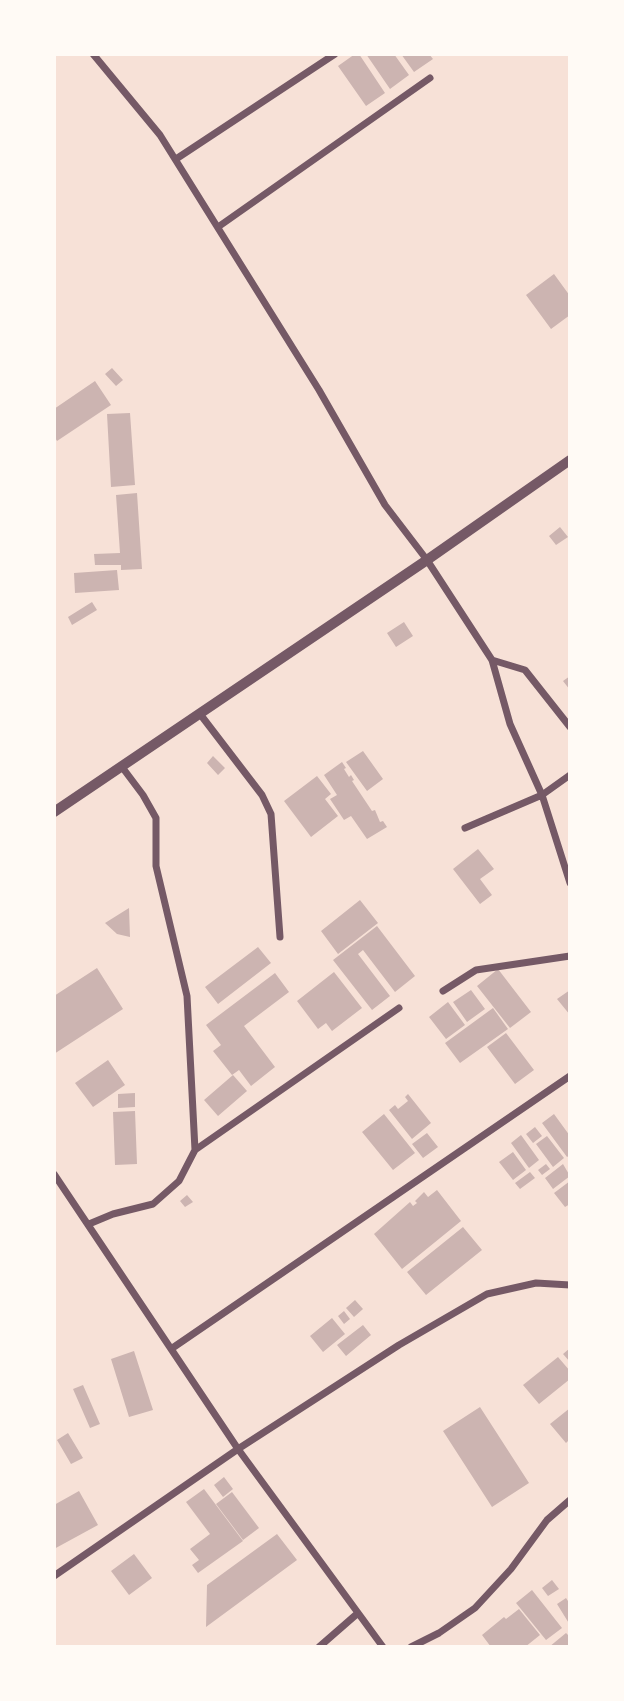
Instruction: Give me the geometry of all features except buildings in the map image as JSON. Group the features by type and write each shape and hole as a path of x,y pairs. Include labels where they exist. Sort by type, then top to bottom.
{"street":[{"path":"93,54 160,135 176,159 319,390 385,505 427,560 492,660 510,724 542,795 570,883"},
{"path":"176,159 335,54"},
{"path":"218,227 430,78"},
{"path":"54,812 570,460"},
{"path":"492,660 525,670 570,727"},
{"path":"200,714 262,795 271,814 280,937"},
{"path":"122,766 156,818 156,866 187,996 195,1150"},
{"path":"465,828 542,795 570,775"},
{"path":"443,991 476,970 570,956"},
{"path":"89,1224 113,1214 153,1204 179,1181 195,1150 399,1008"},
{"path":"171,1349 570,1076"},
{"path":"54,1174 238,1449 383,1647"},
{"path":"54,1576 238,1449 399,1345 487,1294 536,1283 570,1285"},
{"path":"411,1647 439,1633 475,1608 511,1569 547,1520 570,1500"},
{"path":"319,1647 358,1613"}]}
